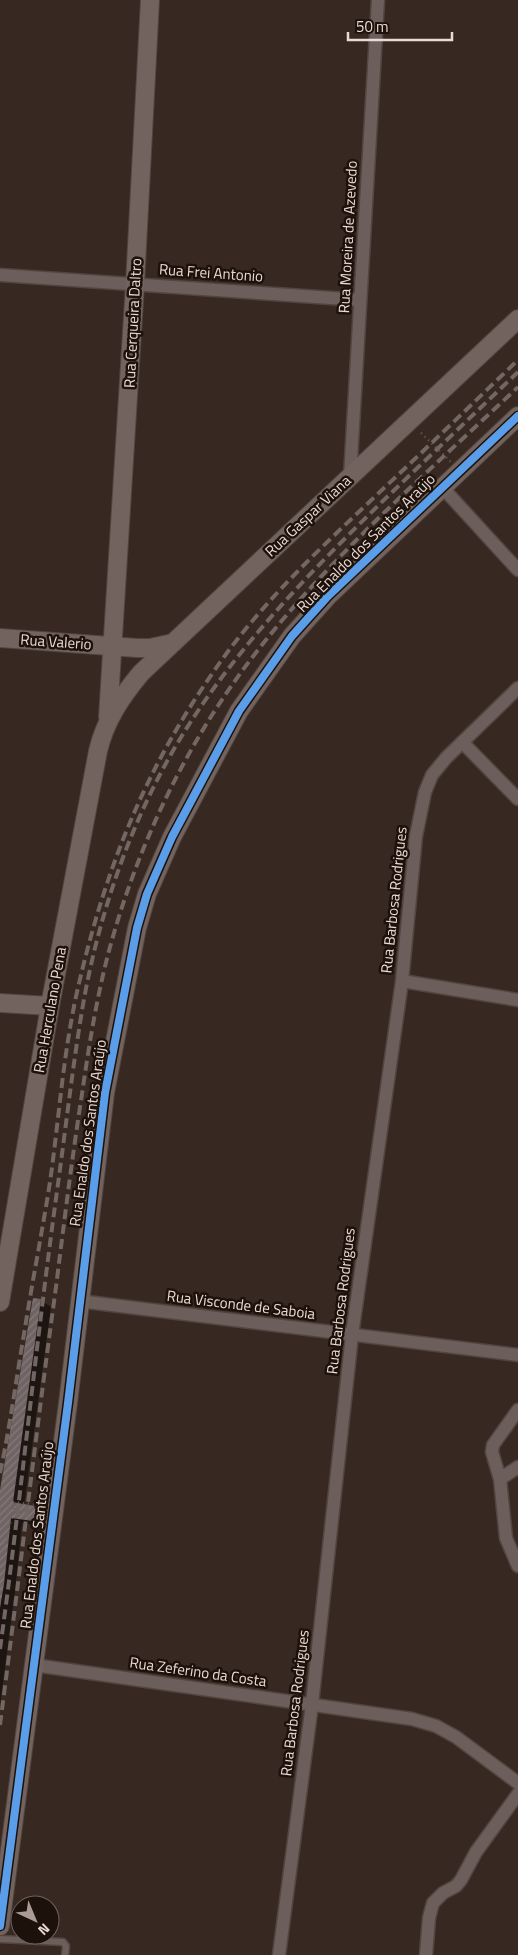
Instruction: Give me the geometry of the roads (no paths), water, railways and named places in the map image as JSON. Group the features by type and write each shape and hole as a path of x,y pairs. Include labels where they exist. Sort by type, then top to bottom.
{"main road":[{"name":"Rua Cerqueira Daltro","path":"108,720 135,284 150,0"},
{"name":"Rua Gaspar Viana","path":"108,720 134,681 518,319"},
{"name":"Rua Enaldo dos Santos Araújo","path":"0,1926 105,1092 137,928 155,874 239,711 292,636 328,596 518,416"},
{"name":"Rua Valerio","path":"0,638 112,645"},
{"path":"112,645 150,648 173,643"},
{"name":"Rua Herculano Pena","path":"0,1302 50,1006 98,751 108,720"},
{"path":"0,1003 50,1006"}],"street":[{"name":"Rua Moreira de Azevedo","path":"350,477 378,0"},
{"name":"Rua Frei Antonio","path":"0,275 360,300"},
{"path":"442,487 518,570"},
{"name":"Rua Barbosa Rodrigues","path":"279,1955 312,1704 352,1335 402,981 416,836 425,792 432,774 518,688"},
{"path":"462,742 518,800"},
{"path":"402,981 518,1000"},
{"name":"Rua Visconde de Saboia","path":"79,1301 518,1355"},
{"path":"518,1410 493,1444 492,1452 500,1479 506,1538 518,1566"},
{"path":"500,1479 518,1467"},
{"name":"Rua Zeferino da Costa","path":"34,1665 385,1714 436,1726 456,1737 518,1783"},
{"path":"426,1955 429,1918 433,1903 442,1893 456,1886 461,1880 470,1863 518,1794"}],"lane":[{"path":"0,1939 63,1942 66,1946 65,1955"}],"railway":[{"path":"0,1473 50,1182 65,1063 77,992 113,865 147,786 166,747 189,709 214,671 252,621 316,553 518,360"},
{"path":"0,1649 49,1248 80,1023 99,934 130,839 158,778 174,749 196,714 245,647 272,615 329,555 518,372"},
{"path":"0,1725 68,1190 88,1057 105,965 121,909 135,871 150,833 185,761 205,726 251,659 312,586 345,551 518,387"}]}
